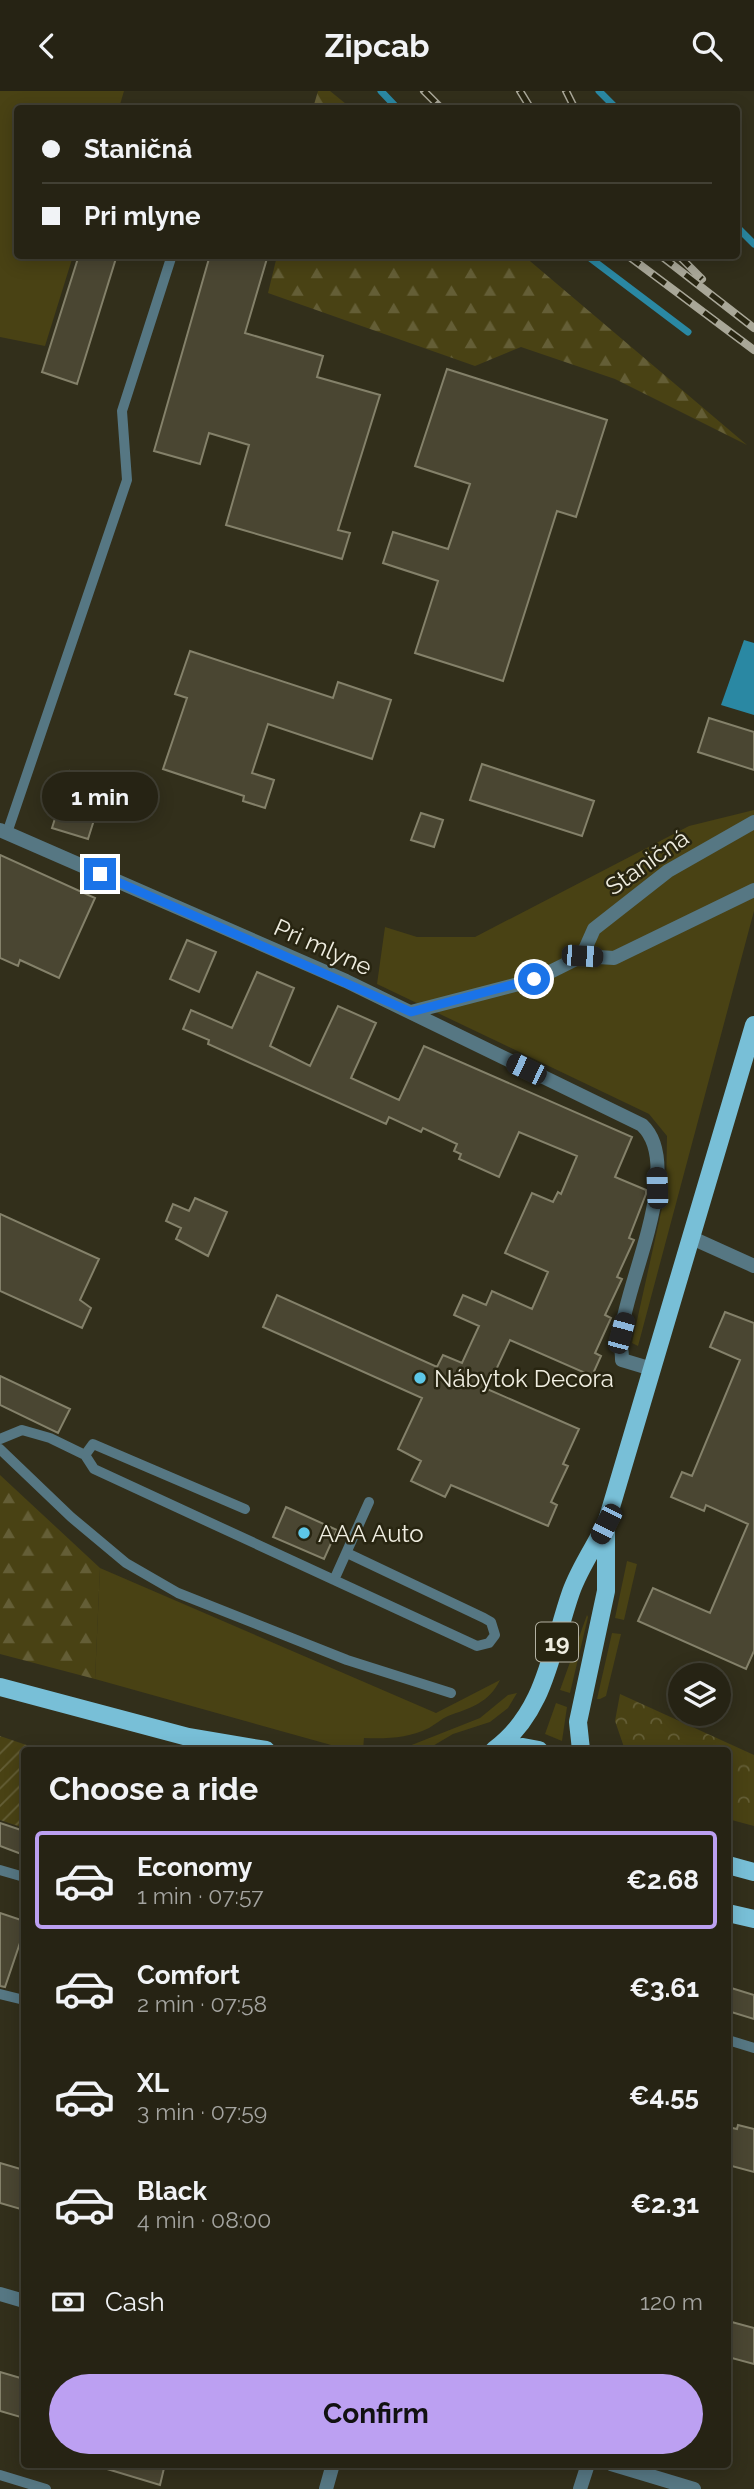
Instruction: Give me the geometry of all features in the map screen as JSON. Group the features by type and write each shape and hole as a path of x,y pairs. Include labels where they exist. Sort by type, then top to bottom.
{"main road":[{"name":"19","path":"499,1747 518,1731 528,1715 551,1660 572,1590 606,1524 754,1025"},
{"name":"19","path":"581,1747 578,1722 606,1591 606,1524"},
{"path":"0,1687 188,1737 248,1747"},
{"path":"188,1737 207,1747"},
{"path":"731,1866 754,1872"},
{"path":"731,1914 754,1919"}],"street":[{"name":"Staničná","path":"582,956 594,929 668,871 754,822"},
{"name":"Pri mlyne","path":"4,832 411,1012 642,1125 655,1141 657,1188 621,1333 622,1360 652,1369"},
{"path":"411,1012 534,979 582,956 614,958 754,890"},
{"path":"692,1238 754,1265"},
{"path":"0,2294 21,2300"},
{"path":"326,2489 332,2468"},
{"path":"580,2489 587,2468"},
{"path":"624,2468 694,2489"}],"lane":[{"path":"4,832 127,480 122,411 171,259"},
{"path":"0,1439 22,1430 50,1438 85,1455 94,1469 477,1646 489,1643 495,1635 491,1622 484,1618 347,1553"},
{"path":"85,1455 93,1444 245,1509"},
{"path":"0,1449 71,1517 126,1563 178,1593 347,1660 451,1693"},
{"path":"334,1580 369,1502"},
{"path":"0,1870 21,1876"},
{"path":"0,1994 21,1999"},
{"path":"731,2042 754,2048"},
{"path":"0,2475 46,2489"}],"green space":[{"path":"0,91 124,91 120,105 14,105 14,259 72,259 45,346 0,337"},
{"path":"318,91 330,91 347,105 314,105"},
{"path":"276,259 528,259 747,445 615,379 521,347 475,366 268,293"},
{"path":"754,810 754,911 638,1346 632,1343 666,1190 667,1136 649,1114 377,984 385,927 417,937 475,937 689,826"},
{"path":"0,1475 100,1568 95,1679 0,1654"},
{"path":"627,1561 637,1564 624,1620 615,1618"},
{"path":"100,1568 436,1713 500,1680 485,1699 445,1717 429,1728 398,1737 364,1738 363,1747 338,1747 95,1679"},
{"path":"587,1615 588,1617 570,1693 560,1690"},
{"path":"612,1633 621,1634 606,1696 597,1699"},
{"path":"517,1693 508,1708 490,1722 453,1734 431,1747 407,1747 480,1718 508,1695"},
{"path":"620,1694 668,1716 668,1726 690,1726 754,1755 754,1826 731,1820 731,1747 624,1747 615,1721"},
{"path":"556,1703 567,1707 562,1741 545,1734"},
{"path":"0,1736 32,1747 21,1747 21,1827 0,1820"}],"water":[{"path":"744,640 754,643 754,715 721,705"}],"building":[{"path":"78,259 116,259 77,384 42,372"},
{"path":"209,259 267,259 245,333 323,356 317,377 380,395 338,530 350,533 342,559 226,525 249,445 209,433 200,464 154,451"},
{"path":"447,369 607,420 576,517 557,511 503,681 415,653 438,581 383,563 393,532 448,549 470,484 415,466"},
{"path":"190,651 333,698 338,682 391,700 372,759 268,724 252,773 274,780 265,808 243,801 244,796 163,769 187,698 175,694"},
{"path":"709,718 754,732 754,770 698,752"},
{"path":"482,764 594,801 582,836 470,800"},
{"path":"70,771 106,782 88,839 52,828"},
{"path":"421,813 443,820 434,847 411,840"},
{"path":"0,855 95,898 59,978 20,960 18,966 0,958"},
{"path":"187,940 216,952 199,992 170,979"},
{"path":"257,972 294,988 270,1046 310,1066 338,1006 376,1023 351,1078 399,1100 424,1046 632,1137 615,1177 646,1190 646,1194 629,1238 634,1240 617,1277 622,1279 605,1315 611,1318 595,1353 601,1356 592,1376 510,1340 487,1389 579,1429 563,1464 568,1466 551,1502 557,1505 548,1526 451,1485 445,1497 411,1481 421,1461 398,1449 422,1398 263,1327 277,1295 437,1367 443,1355 462,1363 479,1326 454,1315 463,1295 486,1305 492,1291 532,1309 548,1272 505,1253 532,1193 553,1202 558,1192 561,1194 577,1156 519,1132 499,1177 459,1159 461,1154 454,1151 457,1144 423,1128 421,1132 389,1117 386,1124 208,1044 209,1040 183,1029 191,1010 232,1028"},
{"path":"195,1198 227,1212 208,1256 176,1239 181,1228 166,1221 173,1204 189,1211"},
{"path":"0,1214 99,1259 80,1300 91,1308 82,1328 0,1291"},
{"path":"725,1312 754,1323 754,1651 746,1669 638,1621 653,1588 710,1613 748,1524 706,1505 704,1511 671,1497 682,1472 692,1476 740,1360 710,1347"},
{"path":"0,1376 70,1409 58,1433 0,1405"},
{"path":"286,1507 337,1530 324,1559 273,1537"},
{"path":"0,1823 21,1830 21,1854 0,1846"},
{"path":"0,1913 21,1920 21,1940 5,1987 0,1986"},
{"path":"731,1988 754,1995 754,2019 731,2012"},
{"path":"738,2125 754,2129 754,2172 731,2166 731,2128 737,2129"},
{"path":"0,2163 21,2169 21,2209 0,2203"},
{"path":"731,2322 754,2328 754,2364 731,2358"},
{"path":"0,2372 21,2378 21,2417 0,2411"},
{"path":"107,2468 164,2468 160,2485"}],"waterway":[{"path":"381,91 394,105"},
{"path":"599,91 613,105"},
{"path":"740,230 754,244"},
{"path":"591,259 688,332"}],"railway":[{"path":"424,91 438,105"},
{"path":"520,91 529,105"},
{"path":"566,91 573,105"},
{"path":"632,259 754,350"},
{"path":"665,259 754,328"},
{"path":"682,259 702,279"}],"place":[{"name":"Nábytok Decora","path":"420,1378"},
{"name":"AAA Auto","path":"304,1533"}],"route":[{"path":"100,874 411,1012 534,979"}]}
